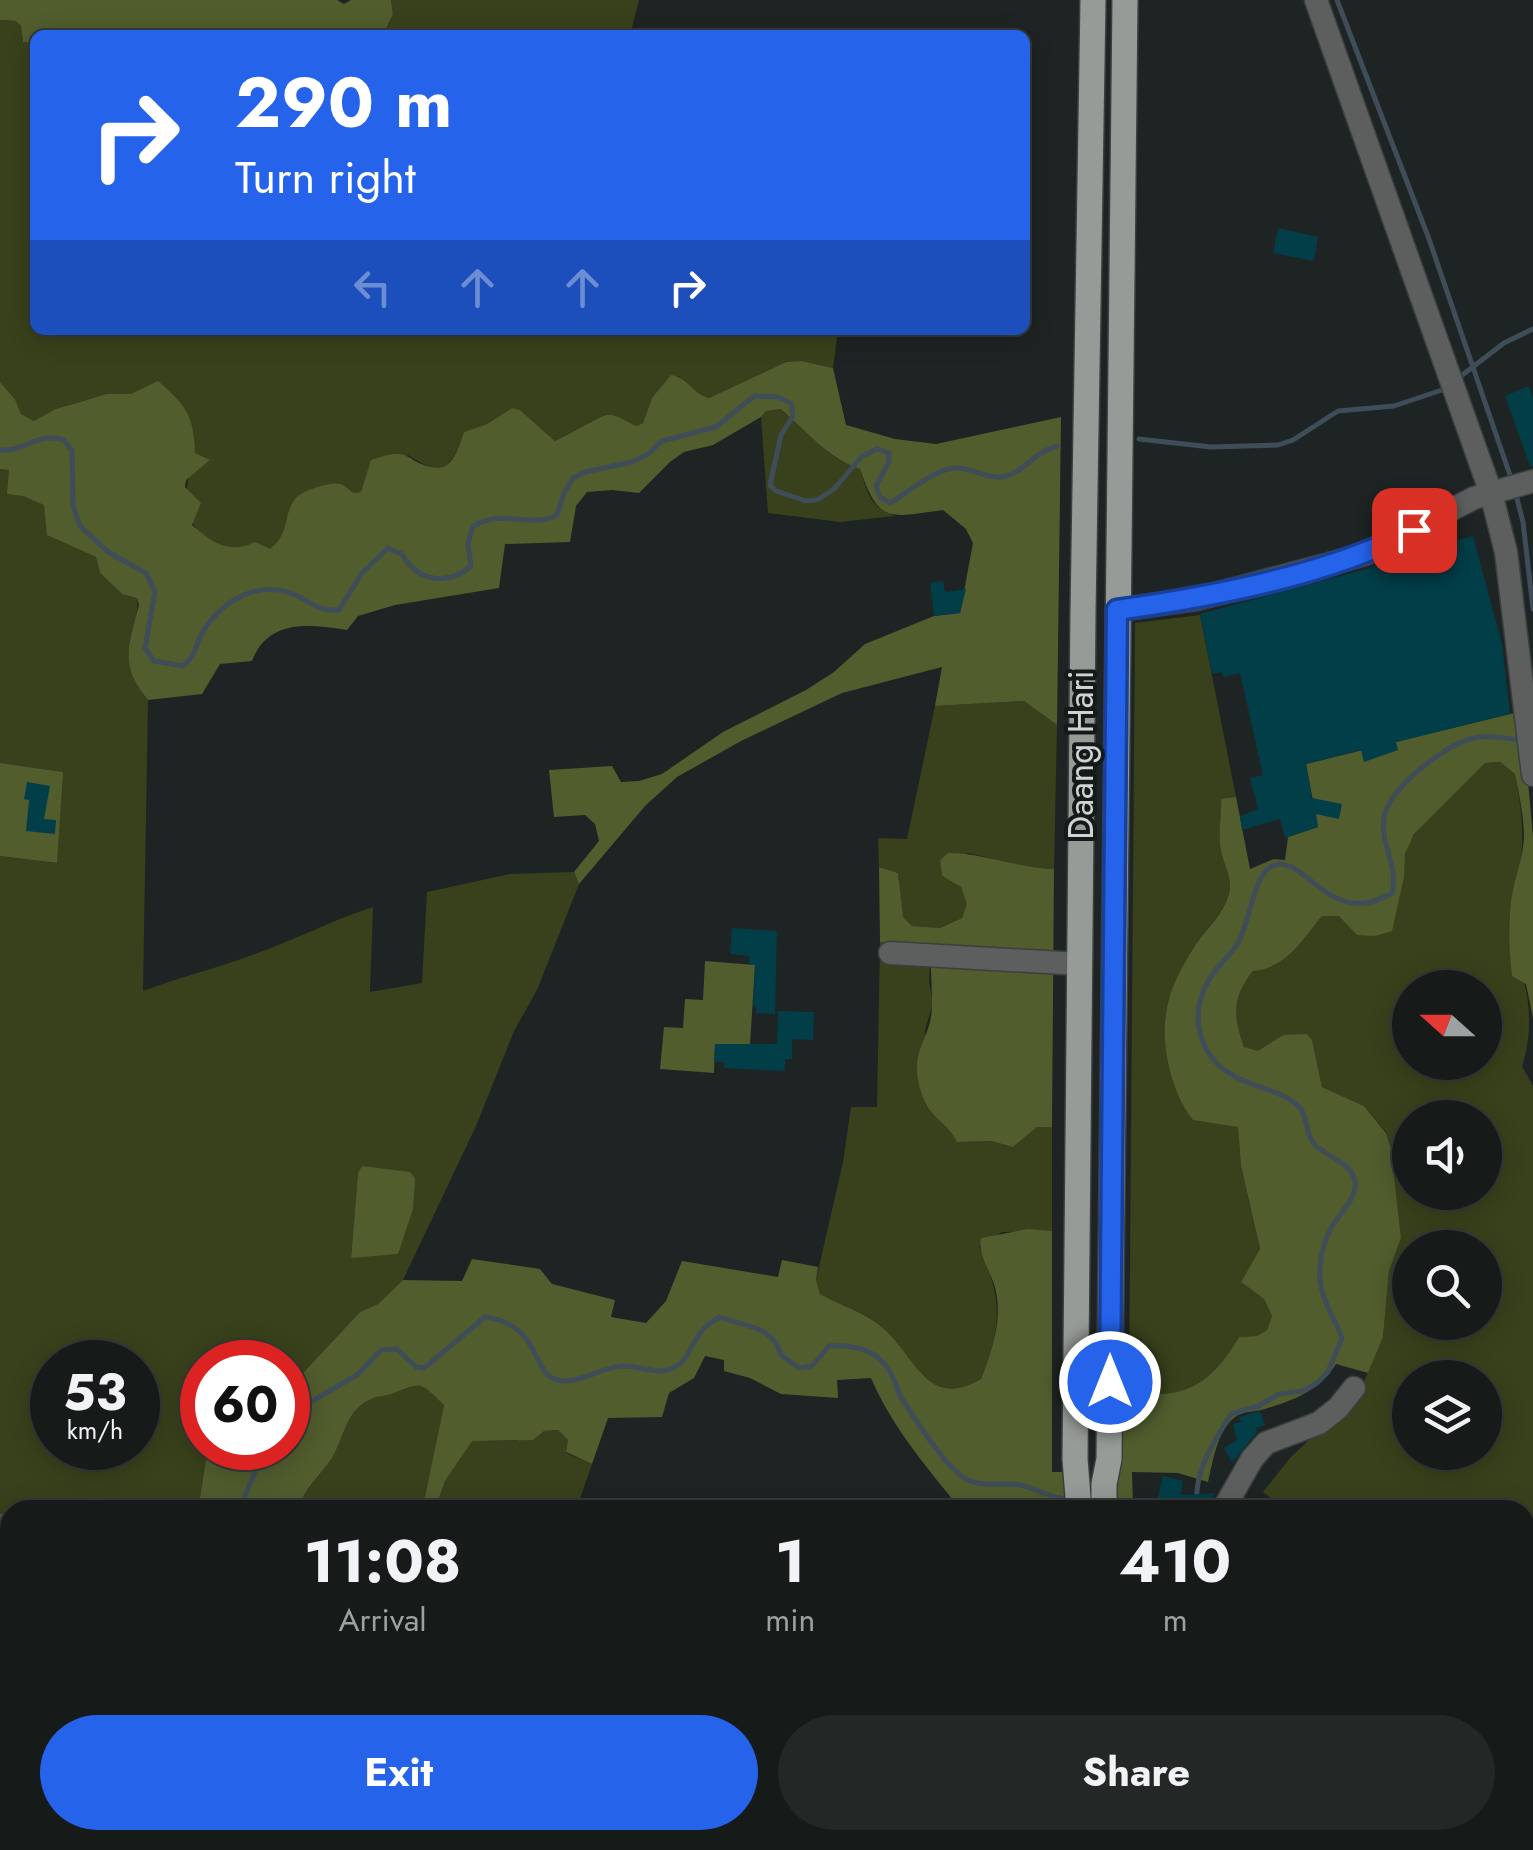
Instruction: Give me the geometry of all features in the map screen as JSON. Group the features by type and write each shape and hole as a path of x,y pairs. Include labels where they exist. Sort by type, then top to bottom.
{"main road":[{"name":"Daang Hari","path":"1091,1497 1076,1440 1094,0"},
{"name":"Daang Hari","path":"1091,1497 1109,1459 1125,0"},
{"path":"1081,936 1113,935"}],"street":[{"path":"1316,0 1513,487 1506,552 1533,774"},
{"path":"1117,610 1197,599 1366,554 1474,498 1513,487"},
{"path":"890,954 1080,964"},
{"path":"1229,1500 1252,1459 1266,1444 1319,1423 1354,1388"}],"green space":[{"path":"0,0 337,0 344,4 351,0 391,0 393,14 385,30 30,30 30,43 23,42 21,26 16,21 0,20"},
{"path":"391,0 639,0 631,30 385,30 393,14"},
{"path":"0,20 16,21 21,26 23,41 30,42 30,335 837,335 833,368 802,361 786,362 709,398 702,397 678,376 652,398 643,423 636,426 606,415 555,441 520,410 512,408 487,424 464,432 445,466 430,466 408,455 362,492 354,493 342,484 294,500 282,539 270,549 220,547 203,536 187,503 195,453 131,394 81,402 34,421 21,414 15,399 0,382"},
{"path":"802,361 833,368 846,425 895,439 936,444 1061,417 1057,725 1024,701 935,706 942,667 842,693 741,741 677,777 645,806 579,884 574,872 599,841 595,824 585,815 554,817 549,770 612,766 621,782 662,774 723,732 806,690 834,672 865,644 934,616 960,613 973,543 966,529 943,510 889,513 874,500 860,469 828,451 781,409 766,411 713,445 684,452 639,493 587,492 576,506 570,542 505,544 499,588 395,605 358,616 347,630 304,626 279,631 259,647 252,661 220,664 202,694 148,700 133,676 128,655 139,605 137,598 122,594 100,573 96,557 47,535 44,505 7,494 9,470 0,469 0,382 15,399 21,414 34,421 56,409 107,394 131,394 158,381 187,412 195,453 210,460 186,480 185,487 201,503 192,525 221,545 237,547 255,542 270,549 281,537 295,499 303,493 336,483 354,493 361,492 371,460 390,455 403,454 430,467 445,466 464,432 487,424 512,408 520,410 555,441 606,415 636,426 643,423 652,398 671,375 709,398 786,362"},
{"path":"781,409 828,451 860,469 875,503 895,516 840,522 768,513 761,417 766,411"},
{"path":"0,469 9,470 23,496 45,505 48,535 96,557 100,573 122,594 137,598 129,659 133,676 148,700 143,991 255,954 373,907 370,992 422,983 427,892 510,874 574,872 579,884 537,990 514,1031 476,1126 403,1280 378,1304 360,1312 310,1365 310,1340 180,1340 180,1470 204,1470 200,1500 0,1500 0,856 56,863 62,772 0,763","holes":["362,1166 399,1254 351,1257 358,1173"]},
{"path":"1200,615 1236,797 1221,800 1220,846 1230,890 1171,995 1165,1016 1166,1047 1180,1096 1193,1120 1238,1126 1241,1166 1260,1250 1241,1282 1264,1299 1272,1316 1267,1330 1257,1336 1239,1337 1218,1367 1194,1386 1149,1394 1129,1392 1135,623"},
{"path":"1024,701 1057,725 1054,869 969,853 940,860 942,876 961,887 968,904 962,918 940,928 912,926 902,917 898,873 879,867 878,838 907,839 935,706"},
{"path":"1522,711 1533,838 1533,1018 1526,984 1512,976 1509,944 1511,901 1524,829 1515,774 1500,762 1485,763 1414,834 1405,854 1392,931 1375,936 1357,935 1339,916 1322,916 1284,959 1253,971 1236,1007 1244,1047 1258,1051 1283,1035 1307,1034 1312,1040 1322,1087 1364,1106 1386,1133 1392,1157 1392,1210 1398,1210 1400,1230 1392,1230 1383,1337 1368,1373 1336,1364 1305,1393 1235,1417 1220,1438 1208,1482 1178,1473 1132,1472 1133,1500 1114,1500 1114,1459 1129,1392 1166,1394 1194,1386 1218,1367 1239,1337 1257,1336 1267,1330 1272,1316 1264,1299 1241,1282 1260,1249 1241,1166 1238,1127 1193,1120 1178,1095 1166,1048 1165,1017 1173,987 1230,890 1220,845 1221,799 1236,797 1250,869 1274,859 1285,860 1288,837 1318,827 1306,764"},
{"path":"1500,762 1515,774 1522,831 1509,925 1528,1002 1528,1041 1522,1066 1533,1086 1533,1500 1273,1500 1263,1492 1290,1458 1360,1391 1383,1337 1392,1263 1392,1340 1502,1340 1502,1230 1400,1230 1398,1210 1502,1210 1502,1100 1392,1100 1392,1157 1386,1132 1364,1106 1322,1087 1312,1041 1283,1035 1258,1052 1244,1047 1238,1025 1238,998 1253,971 1284,959 1322,916 1339,916 1398,899 1406,852 1419,827 1485,763"},
{"path":"0,763 63,772 57,863 0,856"},
{"path":"948,853 1054,869 1052,1127 1037,1127 1013,1147 991,1141 957,1142 927,1106 917,1069 931,1016 931,947 880,942 879,867 898,873 903,917 912,926 940,928 962,918 967,904 961,887 942,876 940,860"},
{"path":"880,942 931,946 929,981 933,1004 925,1030 925,1104 958,1142 991,1141 1013,1147 1037,1127 1052,1127 1052,1231 1002,1232 979,1246 996,1297 996,1327 981,1379 963,1387 948,1388 924,1376 877,1322 820,1294 816,1280 843,1162 851,1107 877,1107"},
{"path":"705,961 755,965 750,1045 715,1045 714,1073 660,1069 664,1027 683,1028 685,999 703,1000"},
{"path":"362,1166 410,1172 415,1178 413,1209 398,1254 351,1258 358,1173"},
{"path":"1028,1229 1052,1231 1052,1472 1066,1472 1066,1500 953,1500 900,1431 871,1378 837,1380 838,1398 781,1394 750,1378 724,1371 724,1360 705,1356 694,1378 669,1393 662,1417 608,1418 592,1464 566,1452 568,1440 558,1430 544,1431 533,1440 472,1441 445,1481 438,1500 424,1500 444,1405 424,1387 415,1386 372,1399 355,1411 332,1458 302,1500 200,1500 204,1470 310,1470 310,1365 360,1312 378,1304 403,1280 462,1281 472,1259 540,1269 552,1284 615,1300 611,1317 646,1323 666,1301 682,1261 778,1277 782,1260 818,1267 820,1294 877,1323 924,1376 948,1388 981,1379 995,1336 996,1292 981,1251 981,1238"},
{"path":"412,1384 424,1386 444,1405 425,1500 302,1500 333,1456 350,1418 359,1405"},
{"path":"558,1430 568,1440 566,1453 592,1464 579,1500 438,1500 445,1481 471,1441 516,1441"}],"building":[{"path":"1278,228 1318,237 1314,261 1273,253"},
{"path":"1529,386 1533,398 1533,466 1505,396"},
{"path":"1473,536 1502,644 1510,714 1396,742 1398,750 1364,762 1361,750 1306,764 1312,798 1342,804 1339,819 1316,814 1318,827 1285,838 1280,819 1242,830 1240,816 1258,809 1250,778 1263,775 1240,673 1223,677 1222,672 1212,674 1200,614"},
{"path":"943,581 945,592 966,589 960,613 934,616 930,583"},
{"path":"27,782 50,786 44,819 56,820 55,834 26,831"},
{"path":"732,928 777,931 775,1014 756,1013 755,965 749,965 749,956 730,954"},
{"path":"778,1011 814,1012 813,1040 792,1039 792,1059 785,1059 785,1071 724,1068 724,1062 714,1062 715,1044 777,1044"},
{"path":"1260,1411 1265,1425 1256,1428 1257,1432 1232,1463 1224,1448 1237,1440 1233,1424 1241,1422 1239,1417"},
{"path":"1163,1476 1183,1481 1181,1495 1215,1493 1212,1500 1157,1500"}],"waterway":[{"path":"1337,0 1429,239 1512,481"},
{"path":"1461,376 1504,343 1533,329"},
{"path":"1139,439 1211,447 1278,445 1293,440 1338,411 1394,406 1442,390"},
{"path":"0,450 45,438 64,440 72,451 73,506 80,526 108,552 146,573 155,592 145,648 154,661 183,666 209,622 239,598 275,590 324,609 339,610 362,573 388,548 402,554 424,575 452,577 471,566 468,544 473,526 497,519 537,520 557,515 573,478 632,462 662,441 716,427 754,396 778,397 791,403 793,416 781,435 770,485 776,491 806,501 817,500 834,489 862,456 877,449 889,453 889,462 876,486 880,497 890,503 945,470 961,468 1002,477 1057,446"},
{"path":"1515,491 1523,522 1533,609"},
{"path":"1197,1500 1201,1471 1231,1414 1279,1394 1303,1391 1328,1372 1342,1338 1321,1287 1321,1258 1328,1234 1355,1185 1351,1172 1314,1144 1303,1112 1296,1104 1240,1079 1215,1061 1198,1022 1203,993 1213,973 1238,943 1260,880 1270,867 1282,864 1294,869 1334,897 1351,903 1370,902 1392,893 1393,874 1383,828 1388,806 1396,794 1434,758 1463,742 1485,737 1520,740"},
{"path":"310,1402 357,1375 381,1350 397,1349 416,1367 424,1368 485,1317 518,1330 544,1371 562,1381 622,1366 669,1370 681,1363 697,1337 720,1317 765,1332 781,1355 799,1368 812,1366 829,1346 850,1346 876,1355 923,1430 966,1479 1020,1485 1072,1500"},
{"path":"243,1500 256,1470"}],"route":[{"path":"1110,1382 1117,610 1197,599 1366,554 1414,530"}]}
